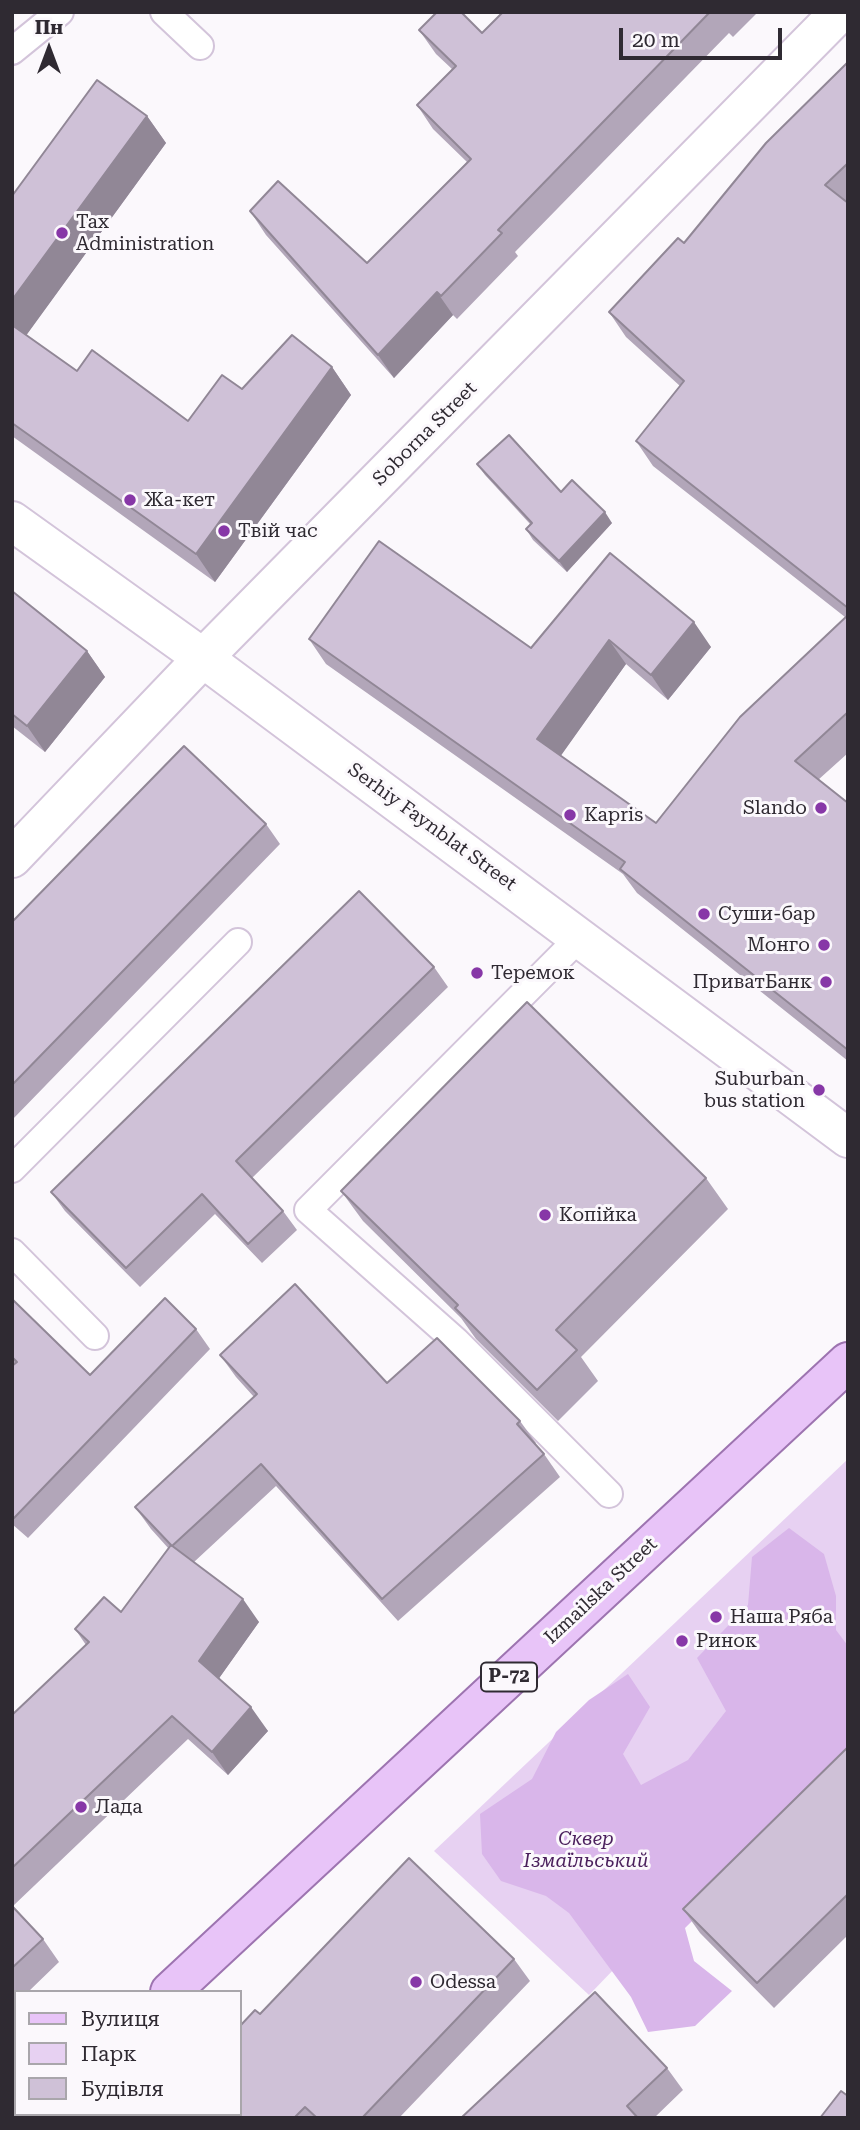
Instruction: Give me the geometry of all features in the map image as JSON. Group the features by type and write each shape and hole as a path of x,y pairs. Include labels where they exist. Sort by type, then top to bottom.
{"main road":[{"name":"Izmailska Street","path":"172,1990 848,1362"}],"street":[{"name":"Soborna Street","path":"12,858 204,658 840,12"},
{"name":"Serhiy Faynblat Street","path":"12,521 204,658 848,1138"}],"lane":[{"path":"12,51 60,12"},
{"path":"164,12 200,46"},
{"path":"580,937 308,1210 456,1341 609,1494"},
{"path":"12,1169 238,942"},
{"path":"12,1252 95,1336"}],"green space":[{"name":"Сквер Ізмаїльський","path":"848,1459 848,1727 589,1995 434,1851"},
{"name":"Сквер Ізмаїльський","path":"789,1528 824,1554 836,1596 836,1630 848,1646 848,1752 752,1862 685,1928 694,1961 732,1991 695,2026 648,2032 631,1997 569,1913 546,1896 501,1881 482,1854 480,1814 532,1779 556,1732 589,1700 628,1674 650,1707 623,1754 641,1785 688,1760 726,1711 697,1658 748,1605 752,1557"}],"building":[{"path":"437,12 461,12 482,33 503,12 710,12 498,230 502,233 441,296 437,292 378,355 250,211 278,181 367,263 471,159 417,105 456,66 419,30"},
{"path":"848,62 848,163 825,185 848,203 848,608 636,441 684,381 609,312 678,238 684,243 766,143"},
{"path":"97,80 147,116 12,300 12,196"},
{"path":"12,325 77,371 92,350 188,421 222,375 242,389 292,335 332,367 196,554 12,423"},
{"path":"509,435 561,492 572,480 605,512 559,561 526,529 532,523 477,464"},
{"path":"379,541 531,648 610,553 694,622 651,675 609,640 537,739 656,823 740,717 848,615 848,712 795,761 848,803 848,1050 620,869 625,862 309,639"},
{"path":"12,591 87,651 27,726 12,714"},
{"path":"184,746 266,824 12,1085 12,922"},
{"path":"359,891 434,967 236,1161 283,1211 248,1244 202,1194 126,1268 51,1192"},
{"name":"Копійка","path":"527,1002 706,1178 556,1330 577,1350 537,1390 455,1308 458,1305 341,1191"},
{"path":"295,1284 387,1383 437,1338 520,1421 517,1424 544,1454 382,1599 261,1464 172,1546 135,1507 257,1394 220,1355"},
{"path":"165,1298 196,1329 14,1518 12,1517 12,1366 17,1362 12,1357 12,1299 90,1375"},
{"path":"171,1545 243,1599 199,1661 251,1707 212,1752 172,1716 12,1868 12,1715 89,1642 75,1629 104,1597 121,1612"},
{"path":"848,1747 848,1894 757,1983 683,1909"},
{"path":"409,1858 514,1959 362,2118 317,2118 305,2107 294,2118 151,2118 242,2116 242,2024 255,2010 260,2014"},
{"path":"12,1906 43,1939 12,1968"},
{"path":"595,1992 667,2068 627,2106 638,2118 461,2118"},
{"path":"841,2091 848,2096 848,2118 820,2118"}],"place":[{"name":"Tax Administration","path":"62,233"},
{"name":"Жа-кет","path":"130,500"},
{"name":"Твій час","path":"224,531"},
{"name":"Slando","path":"821,808"},
{"name":"Kapris","path":"570,815"},
{"name":"Суши-бар","path":"704,914"},
{"name":"Монго","path":"824,945"},
{"name":"Теремок","path":"477,973"},
{"name":"ПриватБанк","path":"826,982"},
{"name":"Suburban bus station","path":"819,1090"},
{"name":"Копійка","path":"545,1215"},
{"name":"Наша Ряба","path":"716,1617"},
{"name":"Ринок","path":"682,1641"},
{"name":"Лада","path":"81,1807"},
{"name":"Odessa","path":"416,1982"}]}
